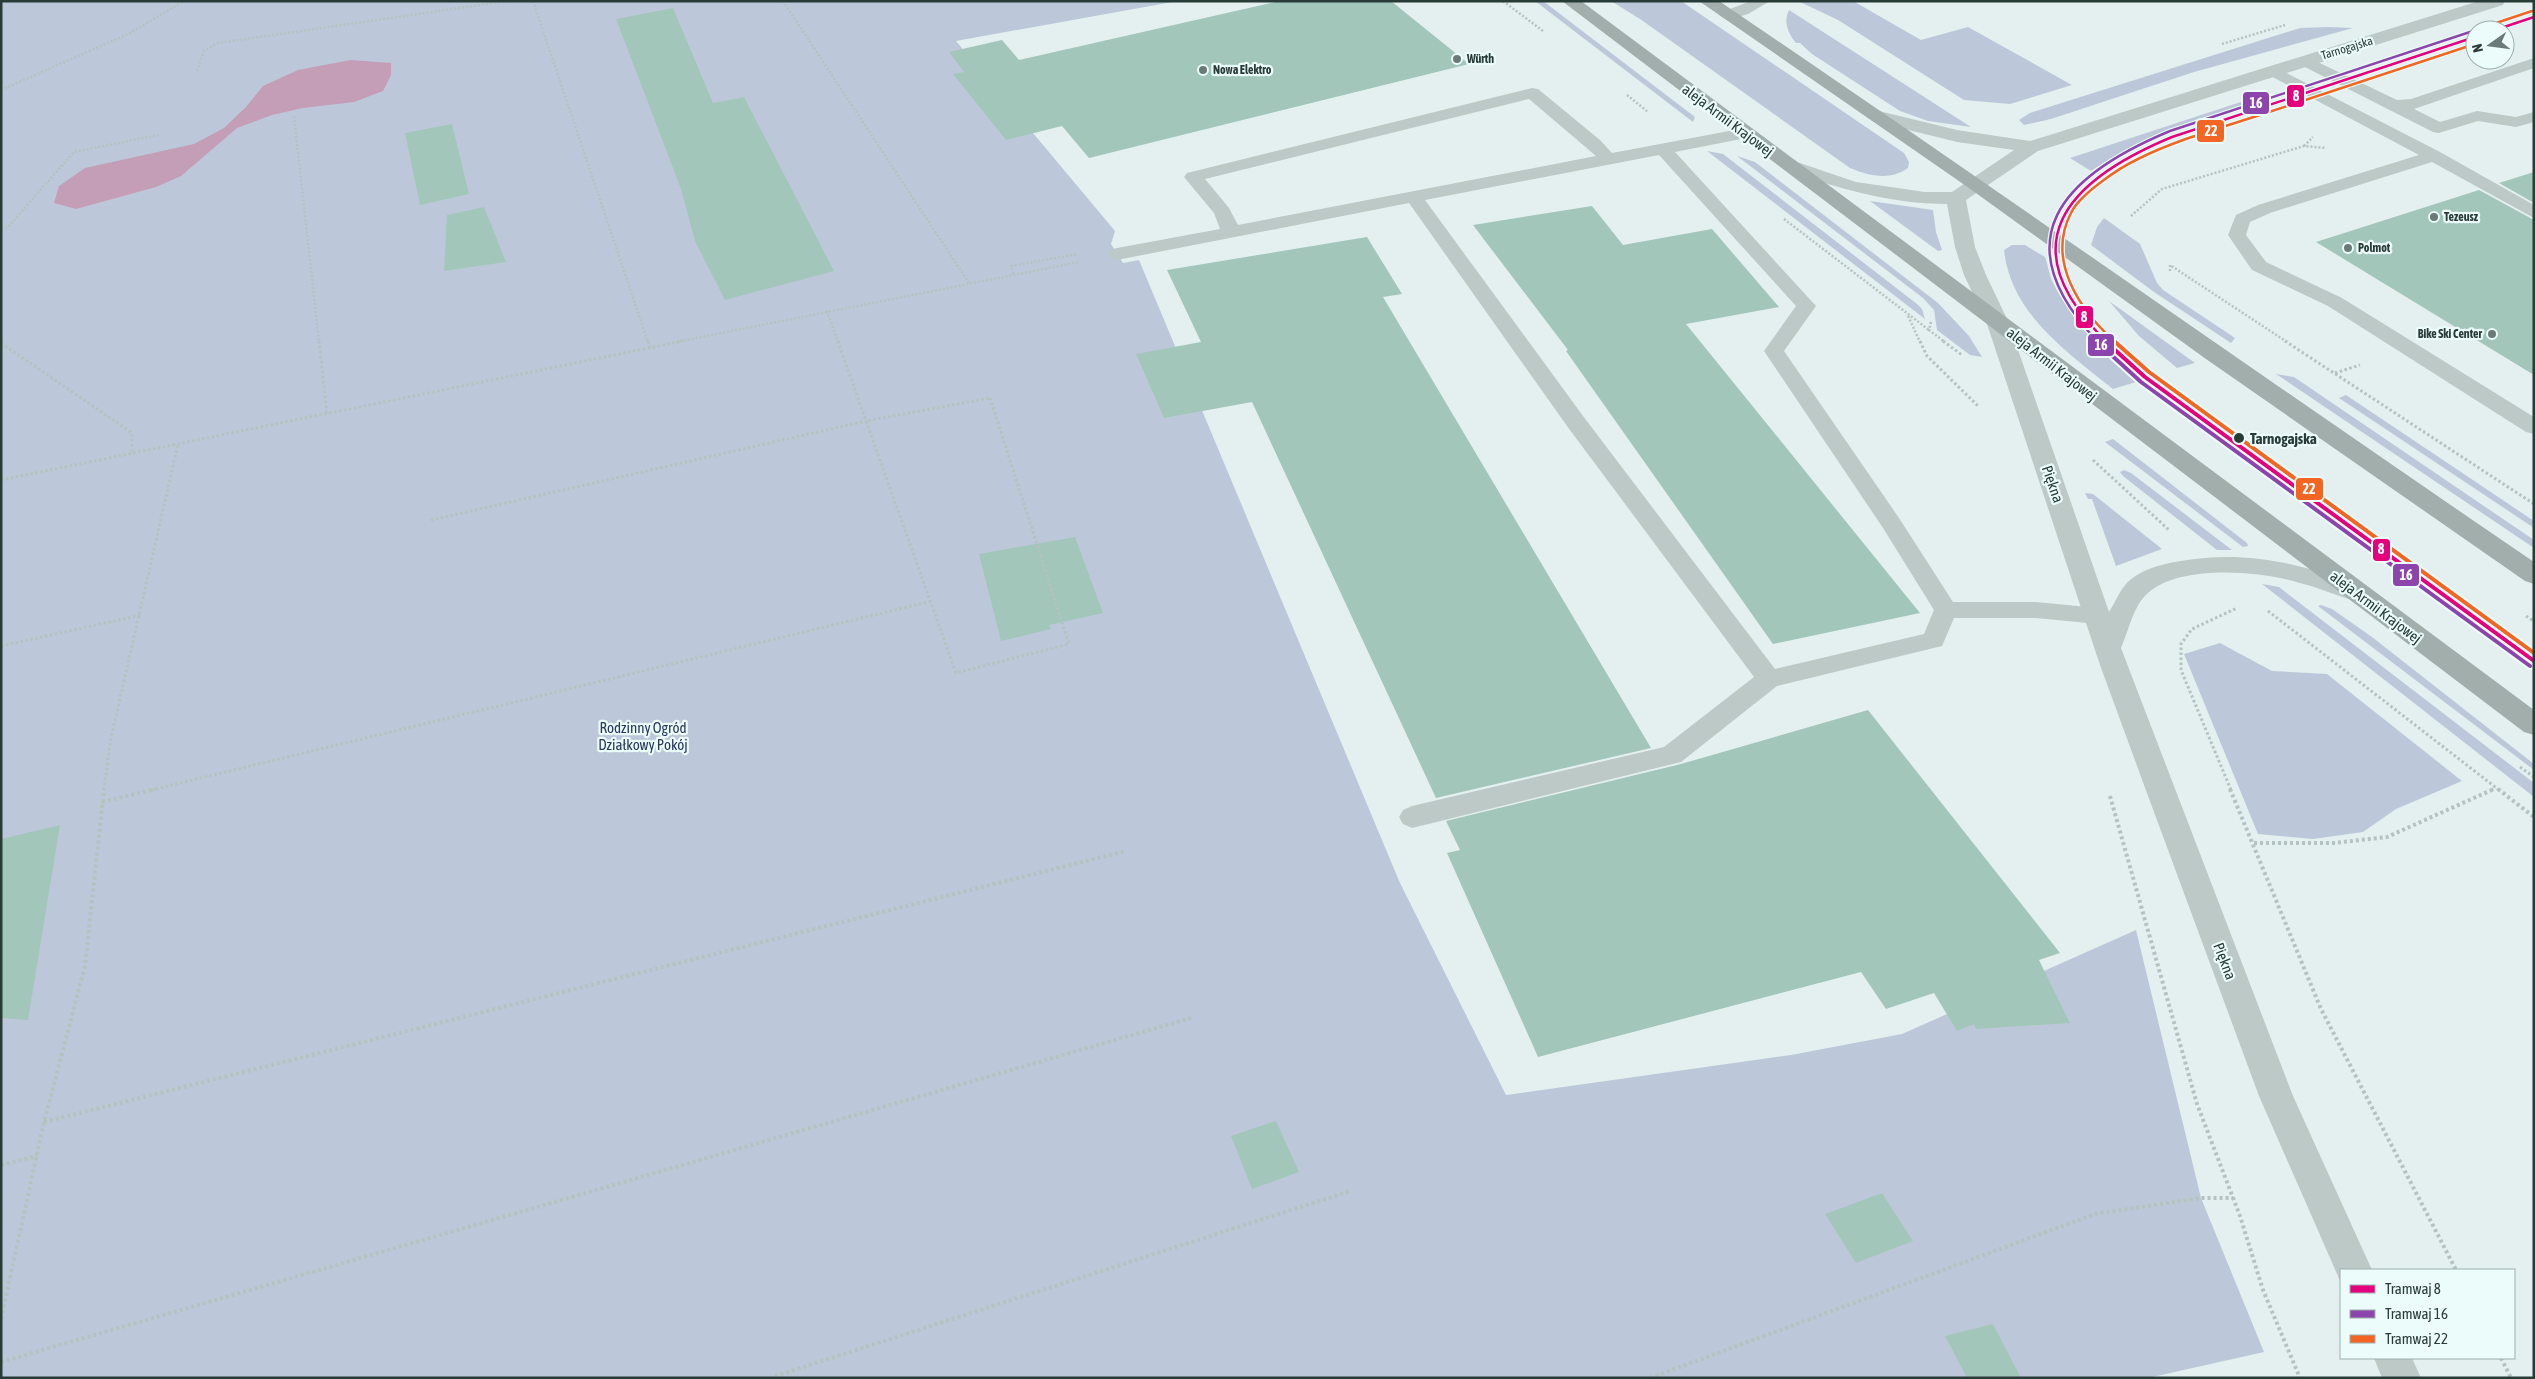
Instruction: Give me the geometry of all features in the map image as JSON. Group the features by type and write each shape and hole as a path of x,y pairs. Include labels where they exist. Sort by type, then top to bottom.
{"main road":[{"name":"aleja Armii Krajowej","path":"1570,1 2127,422 2534,726"},
{"path":"1707,1 1976,184 2214,354 2534,575"}],"street":[{"name":"Tarnogajska","path":"1956,198 2032,147 2496,1"},
{"path":"1879,117 1957,136 2032,147"},
{"path":"1790,166 1853,187 1925,198 1956,198"},
{"name":"Piękna","path":"1956,198 1965,247 1975,275 1997,322 2108,646 2276,1096 2354,1269"},
{"path":"2108,646 2116,623 2138,587 2165,572 2179,569 2210,565 2258,566 2302,574 2358,593"},
{"path":"2393,1359 2402,1378"}],"lane":[{"path":"1727,15 1744,11 1763,1"},
{"path":"2305,61 2439,128 2477,116 2516,122 2534,117"},
{"path":"2394,105 2413,104 2534,63"},
{"path":"2273,71 2434,156 2534,213"},
{"path":"1231,232 1223,212 1193,177 1532,93 1594,144 1608,159"},
{"path":"1117,254 1745,133"},
{"path":"1662,148 1806,306 1774,351 1891,522 1946,610"},
{"path":"2434,156 2264,209 2242,219 2237,235 2259,266 2335,302 2534,427"},
{"path":"1413,196 1433,227 1575,421 1769,678"},
{"path":"1946,610 2036,610 2098,616"},
{"path":"1412,817 1672,756 1769,678 1933,640 1946,610"}],"path":[{"path":"1,90 128,34 184,1"},
{"path":"197,71 204,51 218,43 508,1"},
{"path":"533,1 650,347"},
{"path":"783,1 969,283"},
{"path":"1503,1 1550,36"},
{"path":"1620,89 1688,144"},
{"path":"294,116 327,414"},
{"path":"1,229 8,227 74,152 158,135"},
{"path":"2131,216 2162,189 2304,146"},
{"path":"1782,218 1908,316 1929,330"},
{"path":"1013,274 1011,266 1079,254"},
{"path":"1,480 827,311 1117,254"},
{"path":"1035,262 1038,269"},
{"path":"2170,265 2534,504"},
{"path":"431,520 868,421 990,398 1069,644 956,674 928,602 868,421 827,311"},
{"path":"1908,316 1927,356 1980,409"},
{"path":"1,343 132,433 132,454"},
{"path":"1,1319 44,1122 85,966 102,802 111,738 141,615 178,444"},
{"path":"2086,454 2171,531"},
{"path":"102,802 928,602"},
{"path":"2241,606 2192,629 2182,644 2181,670 2321,1009 2455,1269"},
{"path":"2261,606 2534,817"},
{"path":"1,646 141,615"},
{"path":"2254,843 2334,842 2387,837 2496,788"},
{"path":"2109,791 2197,1104 2233,1198 2263,1290 2300,1378"},
{"path":"44,1122 1126,852"},
{"path":"1,1362 1190,1018"},
{"path":"1,1165 37,1156"},
{"path":"768,1378 1350,1191"},
{"path":"1650,1378 2095,1214 2201,1198 2233,1198"},
{"path":"2502,1359 2511,1378"}],"green space":[{"name":"Rodzinny Ogród Działkowy Pokój","path":"1,1 1178,1 956,41 1115,231 1111,244 1123,263 1139,260 1400,883 1506,1095 1791,1055 1902,1034 2136,930 2201,1198 2264,1352 2148,1378 1,1378"},
{"path":"1535,1 1543,1 1695,117 1693,122"},
{"path":"1611,1 1681,1 1904,153 1909,162 1908,168 1894,175 1879,176 1850,168 1640,19"},
{"path":"1798,1 1853,1 1921,40 1968,27 2072,85 2010,104 1964,100 1838,20"},
{"path":"1789,10 1971,127 1928,121 1900,111 1812,54 1800,43 1796,43 1787,27 1786,19"},
{"path":"2300,28 2353,28 2194,72 2051,119 2024,125 2019,120 2030,113"},
{"path":"2259,96 2266,100 2176,129 2133,147 2091,171 2070,158"},
{"path":"1707,151 1723,154 1917,304 1922,309 1925,319"},
{"path":"1737,156 1755,162 1938,303 1969,336 1982,357 1970,355 1937,330 1934,310 1923,298"},
{"path":"1870,201 1933,210 1936,232 1942,250 1938,251"},
{"path":"2104,218 2140,244 2157,283 2163,290 2235,338 2231,343 2154,292 2091,245 2097,227"},
{"path":"2012,245 2025,245 2045,257 2050,277 2061,298 2071,311 2093,336 2143,380 2113,389 2060,346 2044,330 2029,312 2018,294 2009,273 2004,250"},
{"path":"2109,301 2195,363 2177,368 2139,336"},
{"path":"2276,374 2294,377 2534,540 2534,548"},
{"path":"2346,395 2534,521 2534,528 2339,398"},
{"path":"2113,439 2247,543 2248,546 2243,547 2105,442"},
{"path":"2124,470 2131,473 2232,550 2217,550 2123,476 2120,472"},
{"path":"2085,493 2093,494 2162,549 2116,566 2092,499 2088,499"},
{"path":"2262,584 2279,587 2534,783 2534,797"},
{"path":"2321,605 2332,609 2372,637 2534,764 2534,770 2318,606"},
{"path":"2220,643 2272,671 2327,674 2462,781 2396,809 2363,832 2313,839 2258,834 2184,654"}],"shaded area":[{"path":"351,60 391,63 391,75 383,91 354,102 303,108 272,115 237,128 181,176 156,187 76,209 54,203 59,186 85,168 194,144 224,128 246,107 263,86 298,70"}],"building":[{"path":"1280,1 1391,1 1469,64 1089,158 1062,126 1006,140 953,74 964,72 949,52 1002,40 1019,60"},
{"path":"673,8 713,103 744,97 834,271 725,300 695,241 681,189 616,19"},
{"path":"452,124 469,194 420,205 405,133"},
{"path":"2534,172 2534,203 2499,183"},
{"path":"2479,190 2534,220 2534,375 2316,242"},
{"path":"1592,206 1623,245 1712,229 1779,307 1686,324 1920,613 1773,644 1566,351 1568,350 1473,225"},
{"path":"484,207 506,262 444,271 447,215"},
{"path":"1367,237 1402,294 1383,297 1651,748 1436,798 1252,402 1164,418 1136,354 1201,342 1167,270"},
{"path":"1075,537 1103,613 1049,625 1051,629 1001,641 979,554"},
{"path":"1868,710 2060,953 2039,960 2070,1023 1976,1029 1974,1024 1957,1031 1934,993 1886,1009 1861,972 1538,1057 1447,853 1460,850 1446,821 1681,764"},
{"path":"60,825 28,1020 1,1018 1,839"},
{"path":"1276,1121 1299,1172 1252,1189 1231,1136"},
{"path":"1882,1193 1913,1241 1856,1263 1825,1214"},
{"path":"1993,1324 2021,1378 1967,1378 1945,1336"}],"tram line":[{"name":"22","path":"2505,20 2532,11"},
{"name":"8","path":"2515,23 2534,17"},
{"name":"16","path":"2465,34 2193,123 2146,141 2124,152 2083,180 2067,197 2051,229 2048,252 2055,282 2063,299 2074,315 2099,343 2141,382 2530,666"},
{"name":"8","path":"2465,40 2196,128 2149,146 2127,157 2087,185 2072,201 2061,220 2058,230 2055,251 2056,262 2061,279 2079,311 2104,340 2145,377 2534,661"},
{"name":"22","path":"2465,47 2211,131 2137,159 2091,190 2071,212 2061,242 2062,262 2075,294 2101,329 2149,372 2534,653"}],"place":[{"name":"Würth","path":"1457,59"},
{"name":"Nowa Elektro","path":"1203,70"},
{"name":"Tezeusz","path":"2434,217"},
{"name":"Polmot","path":"2348,248"},
{"name":"Bike Ski Center","path":"2492,334"},
{"name":"Tarnogajska","path":"2239,438"}]}
